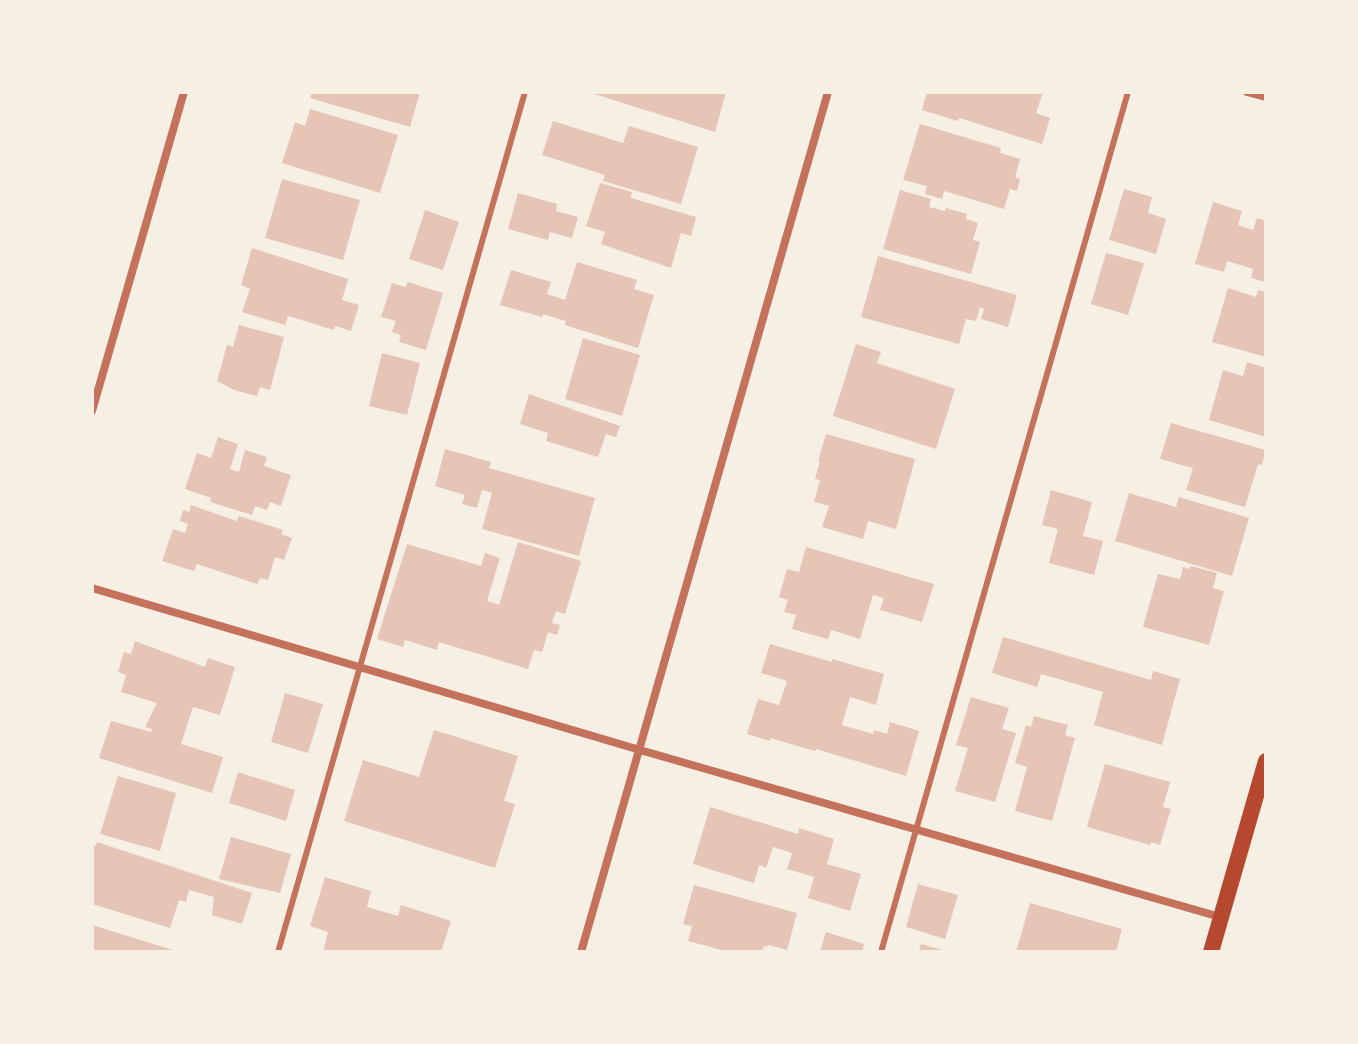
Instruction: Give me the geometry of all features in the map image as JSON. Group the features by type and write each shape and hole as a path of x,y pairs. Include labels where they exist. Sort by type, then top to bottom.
{"main road":[{"path":"1211,952 1266,761"}],"street":[{"path":"92,411 184,92"},
{"path":"581,952 828,92"},
{"path":"1247,92 1266,97"},
{"path":"92,588 1220,917"}],"lane":[{"path":"278,952 525,92"},
{"path":"881,952 1128,92"}],"building":[{"path":"312,92 420,92 410,127 310,98"},
{"path":"588,92 726,92 715,132"},
{"path":"927,92 1043,92 1036,113 1050,118 1042,144 922,110"},
{"path":"310,109 398,135 380,193 282,163 295,122 305,126"},
{"path":"553,121 623,143 629,126 698,147 681,204 603,181 605,175 542,155"},
{"path":"920,124 1001,148 1000,153 1020,159 1015,177 1020,179 1017,191 1010,189 1004,209 944,191 942,199 925,194 927,186 903,180"},
{"path":"282,179 360,200 343,260 265,238"},
{"path":"600,183 632,192 631,198 696,217 691,236 681,233 671,268 601,244 605,232 586,226"},
{"path":"1124,189 1152,197 1148,213 1166,219 1156,254 1109,240"},
{"path":"900,190 931,199 929,207 967,214 966,219 978,223 973,240 980,242 971,274 883,249"},
{"path":"518,193 557,204 556,211 578,217 572,238 550,232 548,240 508,229"},
{"path":"1213,202 1242,211 1238,225 1253,230 1257,218 1266,221 1266,282 1251,278 1253,269 1227,261 1224,272 1195,264"},
{"path":"425,210 459,222 443,270 409,259"},
{"path":"252,248 348,279 342,300 359,305 351,331 335,326 334,330 288,316 285,325 242,312 250,289 241,285"},
{"path":"1106,253 1144,263 1128,315 1091,304"},
{"path":"878,256 1017,295 1008,327 981,319 984,309 980,307 976,321 966,319 959,344 861,317"},
{"path":"577,262 637,280 634,289 654,295 638,348 565,325 566,321 500,305 511,270 551,282 547,294 565,300"},
{"path":"408,282 443,293 426,350 399,342 401,335 392,332 396,321 381,317 392,283 405,287"},
{"path":"1228,288 1256,297 1258,290 1266,292 1266,357 1212,342"},
{"path":"239,325 284,337 270,390 260,387 257,396 234,390 217,381 227,345 233,347"},
{"path":"583,338 640,355 622,416 565,399"},
{"path":"856,344 881,352 877,363 955,389 936,449 833,416"},
{"path":"382,353 420,363 407,415 369,406"},
{"path":"1247,362 1266,368 1266,437 1209,420 1223,370 1243,376"},
{"path":"529,394 620,426 616,437 606,434 598,457 546,441 548,433 520,424"},
{"path":"1171,423 1266,450 1262,465 1258,464 1245,507 1186,490 1193,468 1160,459"},
{"path":"826,434 915,459 896,529 868,521 863,539 822,527 829,506 814,502 820,480 815,479 818,461"},
{"path":"218,437 238,444 230,469 239,472 245,450 267,457 264,466 291,475 281,506 270,502 267,510 255,506 252,515 210,502 211,498 185,489 197,453 211,458"},
{"path":"445,449 491,462 489,468 595,498 579,556 482,529 492,493 482,490 477,508 462,504 465,495 435,486"},
{"path":"1051,490 1092,502 1083,536 1103,541 1094,575 1049,563 1058,529 1042,525"},
{"path":"1129,493 1176,507 1179,497 1249,518 1232,576 1115,541"},
{"path":"191,505 237,521 239,516 283,530 281,534 292,538 284,560 275,557 268,580 260,578 257,584 197,564 194,571 162,561 173,529 185,533 188,524 180,521 183,510 189,512"},
{"path":"518,542 581,561 565,614 556,611 552,623 560,625 557,635 548,632 542,652 534,650 528,669 439,642 437,650 405,640 403,647 377,639 407,544 481,566 485,553 500,558 487,601 499,605"},
{"path":"806,547 934,584 922,622 880,610 884,598 873,595 860,639 831,630 828,639 792,629 796,615 784,612 788,600 779,597 787,569 799,572"},
{"path":"1191,566 1217,573 1213,588 1224,591 1209,645 1143,627 1158,574 1180,579 1183,567 1190,569"},
{"path":"1003,637 1151,680 1153,671 1180,679 1162,745 1094,725 1103,692 1041,674 1037,687 992,673"},
{"path":"135,641 205,667 208,658 235,667 220,715 193,707 181,744 223,757 212,793 99,758 111,721 151,732 152,729 145,727 157,703 121,692 126,675 118,672 124,652 131,654"},
{"path":"770,644 884,674 876,705 850,697 842,725 873,734 874,730 887,734 890,722 919,731 906,776 816,749 747,734 758,699 779,705 787,681 761,673"},
{"path":"285,693 323,704 308,753 271,742"},
{"path":"971,697 1009,708 1002,729 1016,733 995,802 955,791 968,748 956,745"},
{"path":"1034,716 1068,725 1065,735 1075,738 1052,821 1015,811 1027,767 1015,763 1026,725 1031,727"},
{"path":"434,730 518,756 504,801 515,804 495,868 344,821 363,760 419,777"},
{"path":"1105,764 1170,782 1163,807 1171,809 1160,845 1087,827"},
{"path":"238,772 295,790 286,821 229,803"},
{"path":"118,776 176,793 160,851 100,834"},
{"path":"710,807 798,834 799,828 834,839 827,864 861,874 850,911 808,898 814,877 787,869 792,853 773,847 766,868 759,865 754,883 693,864"},
{"path":"231,837 291,854 280,893 219,879"},
{"path":"97,842 252,893 242,924 212,915 214,897 189,890 186,902 179,900 170,928 92,904 92,844 96,846"},
{"path":"325,877 371,891 367,907 398,916 401,905 451,921 441,952 323,952 328,932 310,926"},
{"path":"918,884 958,895 945,939 906,927"},
{"path":"694,885 797,913 787,950 768,945 762,952 729,952 688,941 692,926 683,924"},
{"path":"1030,903 1122,929 1116,952 1016,952"},
{"path":"92,925 176,951 176,952 92,952"},
{"path":"826,932 864,944 862,952 820,952"},
{"path":"921,944 947,951 947,952 919,952"}]}
